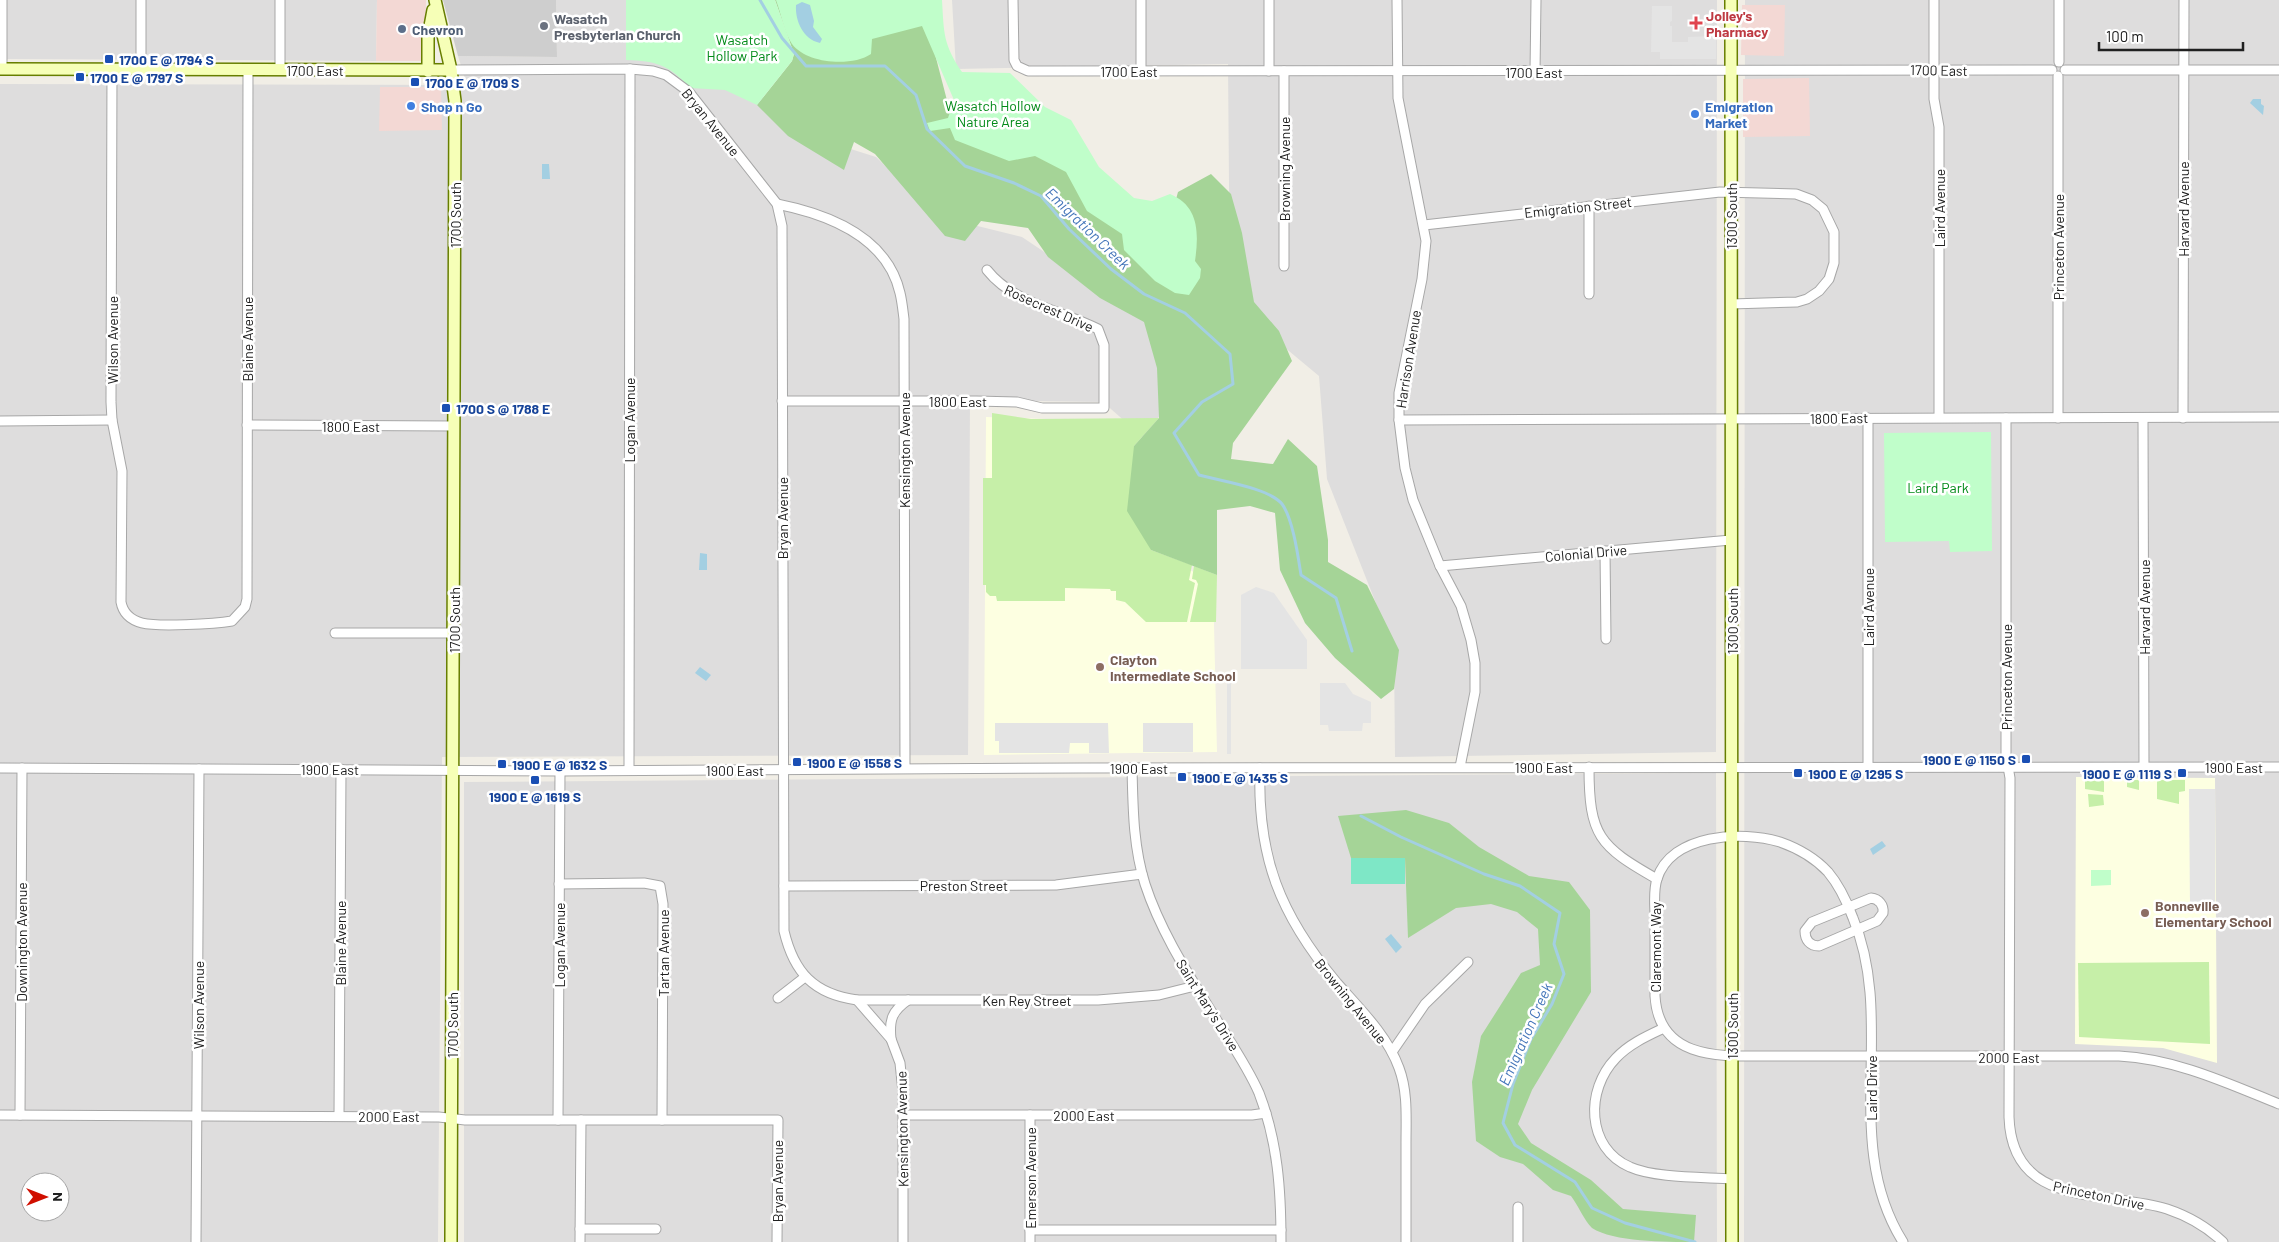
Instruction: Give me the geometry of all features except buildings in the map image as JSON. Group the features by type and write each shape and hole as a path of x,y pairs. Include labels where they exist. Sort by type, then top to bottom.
{"street":[{"path":"1,69 2,0"},
{"path":"141,0 141,70"},
{"path":"280,0 280,70"},
{"name":"1700 East","path":"1013,0 1012,52 1017,66 1028,71 1535,72 1933,70 2058,72 2279,70"},
{"path":"1141,71 1142,0"},
{"path":"1269,0 1269,71"},
{"name":"Harrison Avenue","path":"1397,0 1396,72 1402,122 1424,225 1426,255 1402,378 1399,420 1405,468 1413,500 1440,566 1461,606 1471,640 1475,663 1474,692 1460,767"},
{"path":"1535,72 1536,0"},
{"name":"1300 South","path":"1731,0 1732,1242"},
{"name":"Laird Avenue","path":"1934,0 1934,99 1940,127 1940,418"},
{"path":"2058,72 2064,64 2059,62 2059,0"},
{"name":"Harvard Avenue","path":"2183,418 2184,0"},
{"path":"428,70 428,37 435,2"},
{"name":"1700 South","path":"435,2 451,70 455,101 451,1242"},
{"name":"1700 East","path":"1,69 630,69"},
{"name":"Wilson Avenue","path":"112,69 112,420 122,471 122,609 141,622 212,623 232,621 245,608"},
{"name":"Bryan Avenue","path":"630,69 666,75 689,92 777,204 782,226 784,931 788,948 796,965 805,977 830,993 857,1000"},
{"name":"Logan Avenue","path":"629,770 630,69"},
{"name":"Blaine Avenue","path":"245,608 247,589 248,70"},
{"name":"Browning Avenue","path":"1284,71 1284,266"},
{"name":"Princeton Avenue","path":"2058,72 2058,418"},
{"name":"Emigration Street","path":"1424,225 1709,193 1731,193"},
{"path":"1731,193 1805,196 1818,204 1828,215 1834,242 1832,271 1824,286 1813,296 1796,302 1731,304"},
{"name":"Kensington Avenue","path":"777,204 840,223 854,231 869,242 891,271 900,292 904,319 905,768"},
{"path":"1589,206 1589,294"},
{"name":"Rosecrest Drive","path":"987,270 998,284 1012,293 1098,329 1104,345 1104,408"},
{"name":"1800 East","path":"782,401 1017,402 1042,408 1104,408"},
{"name":"1800 East","path":"1399,420 2279,417"},
{"name":"Laird Avenue","path":"1868,418 1868,767"},
{"name":"Princeton Avenue","path":"2006,418 2008,767 2010,778 2009,1057"},
{"name":"Harvard Avenue","path":"2144,418 2144,767"},
{"path":"0,421 112,420"},
{"name":"1800 East","path":"247,425 454,426"},
{"name":"Colonial Drive","path":"1440,566 1731,540"},
{"path":"1605,551 1606,639"},
{"path":"335,633 454,633"},
{"path":"1589,767 1590,809 1602,839 1616,855 1657,879 1672,858 1687,846 1704,840 1732,838"},
{"name":"1900 East","path":"0,768 560,771 905,768 2279,767"},
{"name":"Downington Avenue","path":"20,1115 22,768"},
{"name":"Saint Mary's Drive","path":"1132,768 1134,823 1142,874 1163,929 1195,986 1245,1066 1266,1113 1277,1158 1281,1242"},
{"name":"Browning Avenue","path":"1260,768 1265,843 1270,865 1284,904 1308,946 1380,1034 1392,1052 1399,1068 1406,1100 1406,1242"},
{"name":"Wilson Avenue","path":"196,1242 199,769"},
{"name":"Blaine Avenue","path":"339,1116 341,769"},
{"name":"Logan Avenue","path":"558,1120 560,771"},
{"name":"Laird Drive","path":"1732,838 1768,840 1796,849 1827,872 1848,907 1858,930 1866,955 1870,981 1871,1138 1873,1162 1882,1200 1903,1242"},
{"name":"Preston Street","path":"784,886 1056,885 1142,874"},
{"name":"Claremont Way","path":"1657,879 1655,996 1657,1013 1664,1028 1682,1045 1698,1052 1732,1056"},
{"name":"Tartan Avenue","path":"559,884 644,883 660,886 663,904 662,1120"},
{"path":"1871,898 1878,900 1883,906 1883,913 1880,919 1858,930 1819,946 1812,945 1806,939 1805,931 1809,924 1848,907 1871,898"},
{"path":"1392,1052 1425,1004 1468,962"},
{"path":"778,998 805,977"},
{"name":"Ken Rey Street","path":"857,1000 1129,998 1173,993 1195,986"},
{"name":"Kensington Avenue","path":"857,1000 891,1039 902,1075 903,1242"},
{"path":"891,1039 889,1025 891,1016 908,1000"},
{"path":"1664,1028 1625,1049 1608,1067 1599,1085 1595,1099 1594,1115 1598,1135 1611,1154 1619,1161 1639,1170 1732,1179"},
{"name":"2000 East","path":"1732,1056 2119,1056 2165,1062 2196,1071 2279,1104"},
{"name":"Princeton Drive","path":"2009,1057 2011,1137 2019,1158 2036,1177 2049,1186 2067,1192 2166,1209 2194,1221 2223,1242"},
{"name":"2000 East","path":"903,1115 1252,1115 1266,1113"},
{"name":"2000 East","path":"0,1115 439,1116 452,1119 778,1120"},
{"name":"Emerson Avenue","path":"1030,1115 1030,1242"},
{"path":"580,1120 580,1242"},
{"name":"Bryan Avenue","path":"777,1242 778,1120"},
{"path":"1518,1207 1518,1242"},
{"path":"580,1229 656,1229"},
{"path":"1030,1230 1281,1230"}],"shaded area":[{"path":"0,0 377,0 376,61 0,59"},
{"path":"377,0 426,0 425,61 376,61"},
{"path":"443,0 556,0 557,57 458,56"},
{"path":"556,0 641,0 746,80 797,132 876,157 937,216 1022,237 1168,335 1178,386 1145,439 1103,402 970,400 968,755 442,757 438,1242 0,1242 0,84 467,85 458,56 557,57"},
{"path":"952,0 1717,0 1716,752 1395,757 1394,649 1327,479 1319,376 1230,302 1228,64 956,69"},
{"path":"1745,0 2279,0 2279,1242 1744,1242"},
{"path":"1742,5 1785,5 1784,56 1741,55"},
{"path":"1652,6 1672,6 1670,26 1672,26 1672,42 1688,42 1688,37 1716,36 1716,59 1660,59 1660,52 1651,52"},
{"path":"1809,78 1810,136 1743,137 1743,79"},
{"path":"380,87 441,87 442,130 379,131"},
{"name":"Clayton Intermediate School","path":"986,417 1109,421 1134,446 1151,550 1213,582 1217,752 984,755"},
{"path":"1256,587 1274,593 1307,640 1307,669 1241,669 1241,595"},
{"path":"1231,675 1231,754 1227,754 1227,676"},
{"path":"1320,683 1345,683 1353,694 1371,702 1371,723 1363,723 1362,731 1329,731 1328,725 1320,725"},
{"path":"995,723 1108,723 1109,753 1089,753 1089,743 1070,743 1069,753 999,753 999,741 995,741"},
{"path":"1143,723 1193,723 1193,752 1143,752"},
{"path":"1716,773 1717,1242 464,1242 464,782"},
{"name":"Bonneville Elementary School","path":"2076,777 2215,778 2217,1063 2163,1048 2075,1044"},
{"path":"2189,789 2215,789 2215,907 2190,909"}],"green space":[{"name":"Wasatch Hollow Park","path":"626,0 775,0 794,54 792,61 757,105 725,90 690,88 669,69 654,63 626,60"},
{"path":"775,0 921,0 957,139 1038,154 1068,168 1082,184 1173,210 1178,192 1211,174 1231,194 1242,233 1254,302 1279,331 1292,361 1233,443 1231,459 1273,464 1288,439 1317,466 1328,540 1328,562 1367,585 1399,650 1394,689 1381,699 1335,658 1305,623 1280,570 1275,513 1250,506 1217,510 1217,575 1151,550 1127,511 1134,446 1159,418 1157,368 1144,322 1100,298 1048,257 1028,228 981,221 965,241 945,236 875,154 854,142 844,170 788,136 757,105 792,61 794,54"},
{"name":"Wasatch Hollow Nature Area","path":"776,0 942,0 943,21 948,46 962,72 1010,73 1045,107 1071,120 1099,167 1134,198 1152,201 1170,194 1180,199 1187,206 1195,222 1197,240 1195,261 1201,269 1200,278 1189,295 1175,293 1155,281 1124,250 1122,234 1087,211 1066,172 1035,156 1009,161 955,140 950,128 930,131 927,123 948,118 954,100 922,26 872,39 871,54 863,58 842,62 830,61 808,56 792,44"},
{"path":"992,413 1031,419 1159,418 1134,446 1151,550 1192,565 1189,580 1195,583 1187,622 1146,622 1125,602 1116,600 1116,591 1111,591 1110,589 1065,588 1065,601 997,601 996,596 990,596 986,592 986,585 983,585 983,478 992,478"},
{"name":"Laird Park","path":"1991,432 1992,551 1950,552 1949,541 1885,542 1884,433"},
{"path":"1194,566 1217,575 1216,622 1190,622 1198,584 1196,580 1192,579"},
{"path":"2085,780 2104,780 2104,792 2085,789"},
{"path":"2127,780 2139,780 2139,790 2127,787"},
{"path":"2157,780 2185,780 2185,791 2179,792 2179,804 2157,799"},
{"path":"2088,794 2103,795 2104,805 2089,807"},
{"path":"1406,810 1449,823 1479,847 1529,876 1569,882 1590,910 1591,992 1532,1090 1518,1124 1531,1143 1591,1180 1623,1209 1696,1215 1694,1242 1626,1239 1601,1233 1589,1225 1571,1196 1553,1190 1523,1164 1500,1157 1476,1141 1472,1082 1481,1036 1521,973 1540,965 1538,929 1517,912 1491,904 1456,908 1408,938 1405,858 1351,858 1338,816"},
{"path":"1351,858 1405,858 1405,884 1351,884"},
{"path":"2091,870 2111,870 2111,885 2091,886"},
{"path":"2209,962 2210,1044 2079,1037 2078,963"}],"water":[{"path":"802,2 810,5 814,21 813,27 822,39 820,43 809,38 801,28 797,17 796,5"},
{"path":"2253,99 2261,99 2261,104 2264,106 2263,115 2250,103"},
{"path":"542,164 549,164 550,179 542,179"},
{"path":"700,553 707,554 707,570 699,570"},
{"path":"700,667 711,675 706,681 695,673"},
{"path":"1882,841 1886,846 1873,855 1870,849"},
{"path":"1391,934 1402,947 1396,953 1385,939"}],"waterway":[{"name":"Emigration Creek","path":"760,0 782,38 806,66 885,66 916,95 927,129 965,166 1014,183 1041,196 1069,229 1111,269 1144,294 1185,313 1230,354 1233,384 1202,402 1174,433 1199,475 1256,489 1276,498 1282,504 1292,528 1301,575 1336,598 1352,651"},
{"name":"Emigration Creek","path":"1361,816 1401,837 1484,874 1520,886 1560,913 1554,944 1564,974 1552,1004 1531,1039 1513,1084 1503,1123 1515,1145 1575,1182 1592,1208 1625,1223 1695,1242"}],"place":[{"name":"Jolley's Pharmacy","path":"1696,23"},
{"name":"Wasatch Presbyterian Church","path":"544,26"},
{"name":"Chevron","path":"402,29"},
{"name":"1700 E @ 1794 S","path":"109,59"},
{"name":"1700 E @ 1797 S","path":"80,77"},
{"name":"1700 E @ 1709 S","path":"415,82"},
{"name":"Shop n Go","path":"411,106"},
{"name":"Emigration Market","path":"1695,114"},
{"name":"1700 S @ 1788 E","path":"446,408"},
{"name":"Clayton Intermediate School","path":"1100,667"},
{"name":"1900 E @ 1150 S","path":"2026,759"},
{"name":"1900 E @ 1558 S","path":"797,762"},
{"name":"1900 E @ 1632 S","path":"502,764"},
{"name":"1900 E @ 1295 S","path":"1798,773"},
{"name":"1900 E @ 1119 S","path":"2182,773"},
{"name":"1900 E @ 1435 S","path":"1182,777"},
{"name":"1900 E @ 1619 S","path":"535,780"},
{"name":"Bonneville Elementary School","path":"2145,913"}]}
